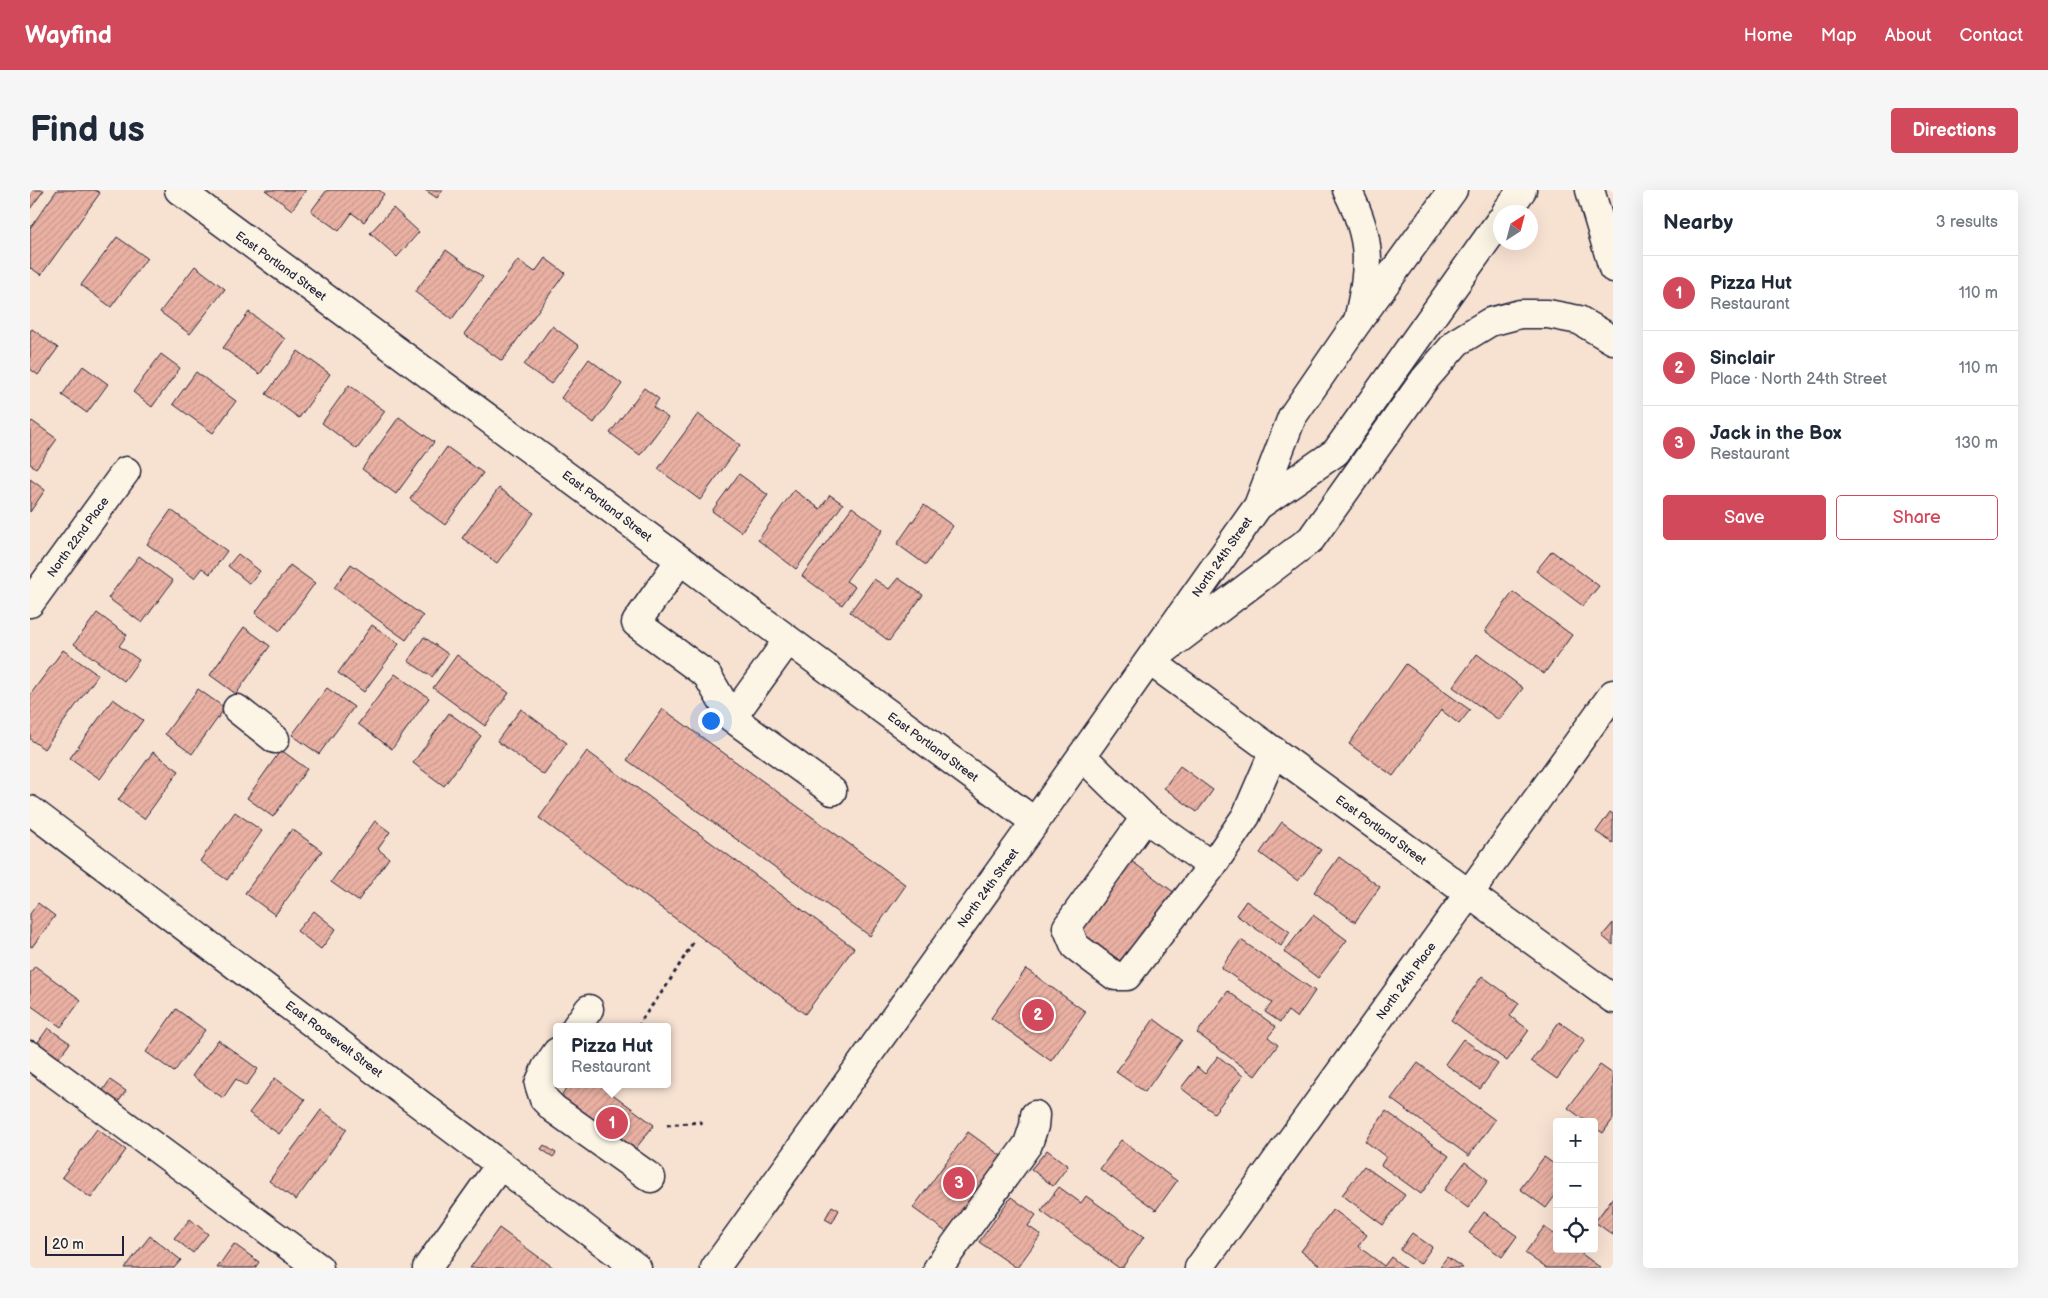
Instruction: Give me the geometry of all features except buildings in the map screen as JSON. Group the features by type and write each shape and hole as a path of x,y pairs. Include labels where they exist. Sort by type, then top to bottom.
{"main road":[{"name":"East Portland Street","path":"179,190 1035,822"},
{"path":"1347,190 1363,226 1368,259 1367,282 1358,321"},
{"name":"North 24th Street","path":"715,1268 1150,661 1258,506 1292,417 1452,190"},
{"path":"1511,205 1522,190"},
{"path":"1590,190 1613,268"},
{"name":"North 24th Street","path":"1258,506 1336,452 1493,231"},
{"path":"1150,661 1311,539 1424,380 1457,342 1490,322 1520,314 1548,314 1579,320 1613,340"},
{"name":"North 22nd Place","path":"30,604 126,471"},
{"path":"680,560 636,622 707,675 732,718 832,791"},
{"path":"732,718 788,640"},
{"name":"East Portland Street","path":"1150,661 1613,999"},
{"name":"North 24th Place","path":"1199,1268 1613,694"},
{"path":"237,709 275,739"},
{"path":"1145,818 1067,927 1075,946 1115,976 1127,976 1212,866 1246,816 1274,751"},
{"path":"1082,756 1145,818 1212,866"},
{"name":"East Roosevelt Street","path":"30,810 637,1268"},
{"path":"30,1055 319,1268"},
{"path":"553,1058 539,1084 544,1099 554,1109 651,1178"},
{"path":"938,1268 1028,1144 1034,1126 1035,1115"},
{"path":"427,1268 500,1165"}],"path":[{"path":"640,1023 667,985 694,941"},
{"path":"667,1125 700,1122 706,1125"}],"place":[{"name":"Sinclair","path":"1038,1015"},
{"name":"Pizza Hut","path":"612,1123"},
{"name":"Jack in the Box","path":"959,1183"}]}
